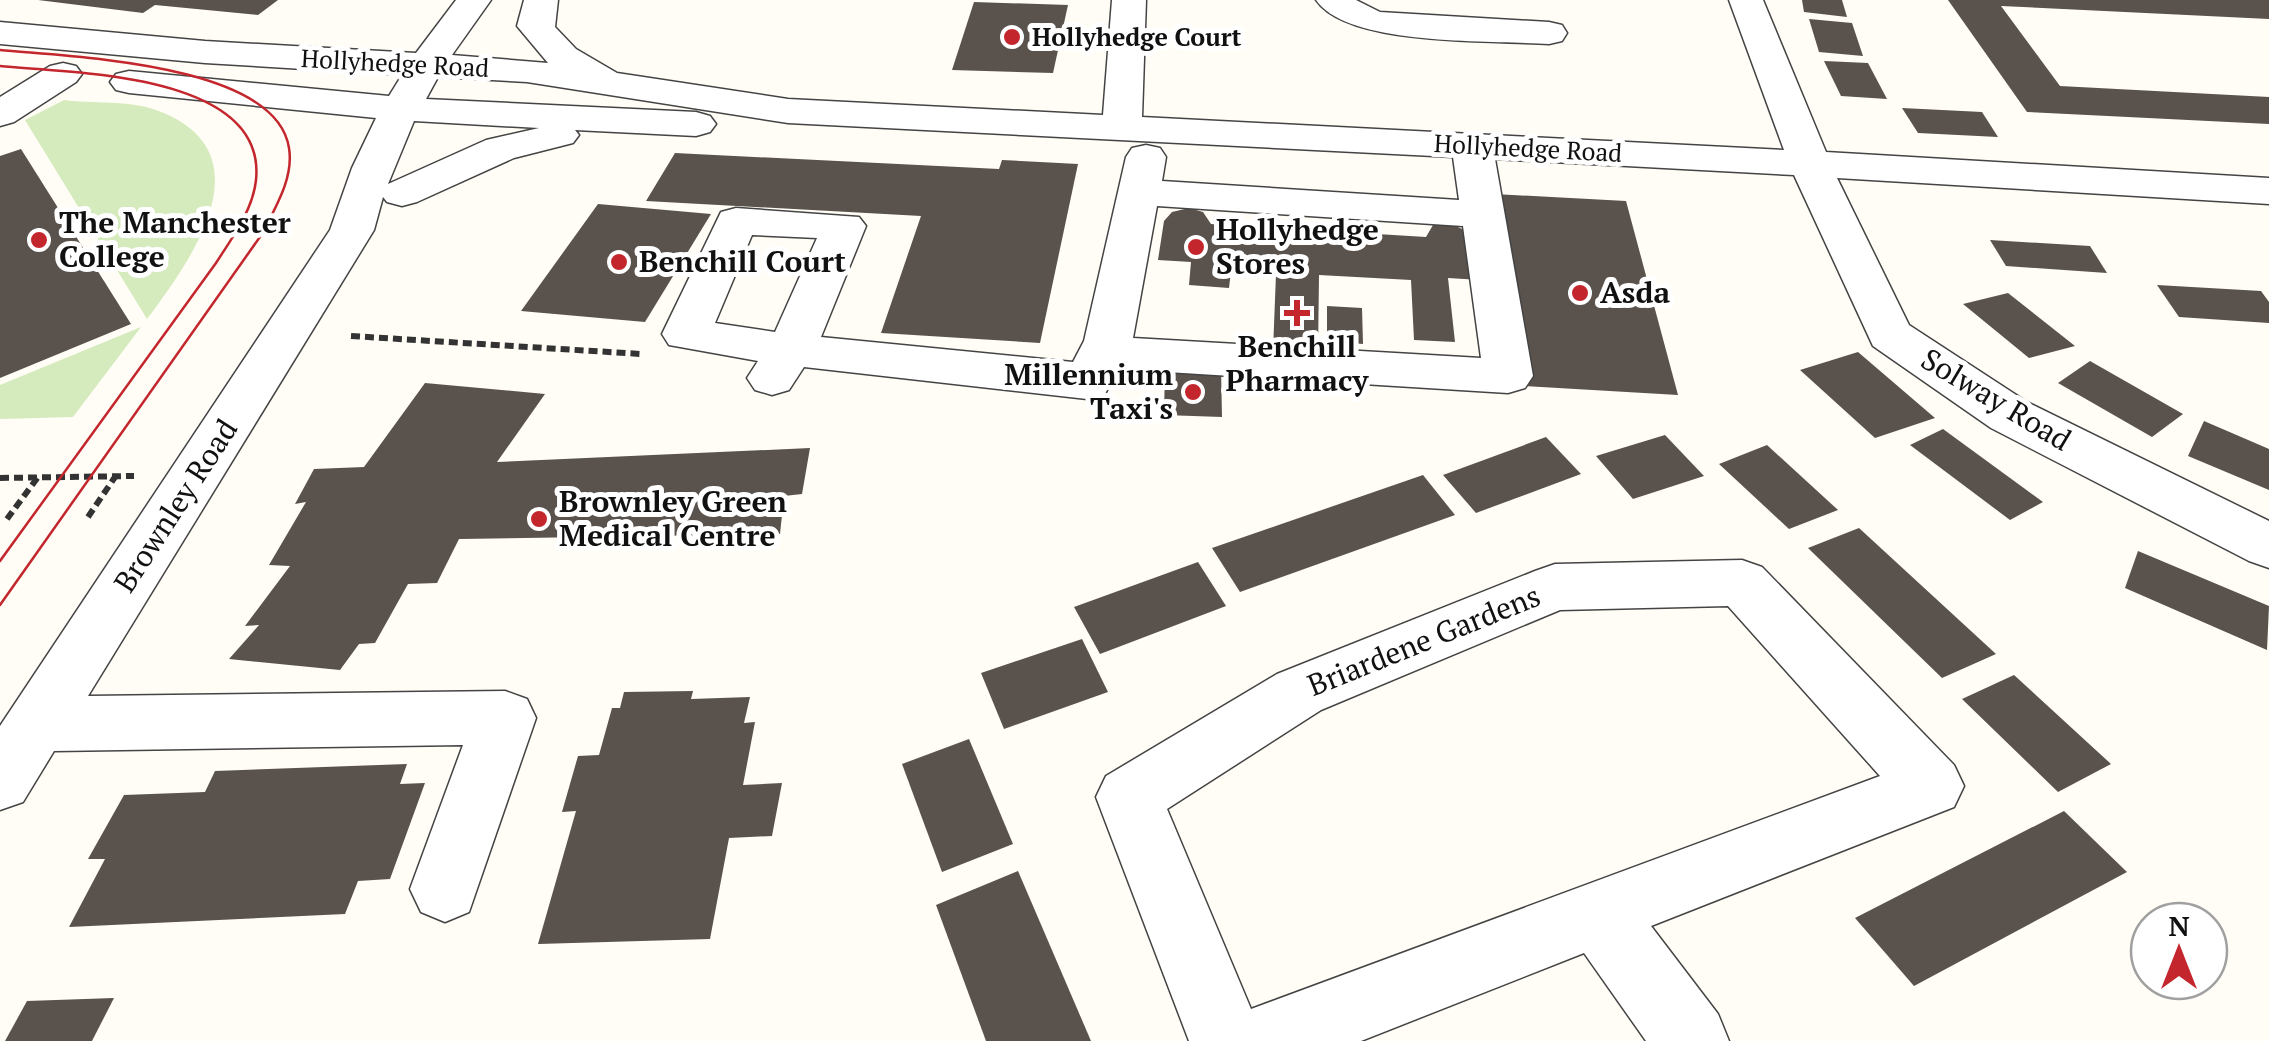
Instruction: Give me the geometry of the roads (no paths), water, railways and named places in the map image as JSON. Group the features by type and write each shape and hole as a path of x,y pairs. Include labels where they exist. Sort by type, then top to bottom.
{"street":[{"name":"Brownley Road","path":"352,230 402,193 508,0"},
{"path":"541,0 535,26 563,60 624,83"},
{"path":"1090,377 1140,192 1130,0"},
{"path":"1332,0 1361,19 1380,23 1549,32"},
{"name":"Solway Road","path":"1746,0 1810,166 1890,335 2009,415 2269,546"},
{"name":"Brownley Road","path":"0,781 352,230 368,173 415,86 469,7"},
{"path":"206,52 401,38 438,28 469,7"},
{"path":"0,33 206,52 331,78 415,86"},
{"name":"Hollyhedge Road","path":"0,66 63,74 461,89 711,124 770,114"},
{"path":"0,114 63,74"},
{"name":"Hollyhedge Road","path":"461,89 624,83 770,114 1472,145 2269,192"},
{"path":"461,89 770,114"},
{"path":"402,193 452,168 534,140 580,134 654,135 711,124"},
{"path":"780,365 1090,377 1508,376 1472,145"},
{"path":"1140,192 1484,214"},
{"name":"Briardene Gardens","path":"1227,1041 1129,797 1299,692 1555,587 1742,583 1931,786 1266,1041"},
{"path":"34,724 505,718 444,889"},
{"path":"1600,916 1691,1041"}],"tram line":[{"path":"0,50 117,61 210,81 248,97 276,119 290,159 282,193 262,234 0,605"},
{"path":"0,66 115,77 198,98 230,118 251,144 256,180 246,213 216,263 0,561"}],"place":[{"name":"Hollyhedge Court","path":"1012,37"},
{"name":"The Manchester College","path":"39,240"},
{"name":"Hollyhedge Stores","path":"1196,247"},
{"name":"Benchill Court","path":"619,262"},
{"name":"Asda","path":"1580,293"},
{"name":"Benchill Pharmacy","path":"1297,313"},
{"name":"Millennium Taxi's","path":"1193,392"},
{"name":"Brownley Green Medical Centre","path":"539,519"}]}
